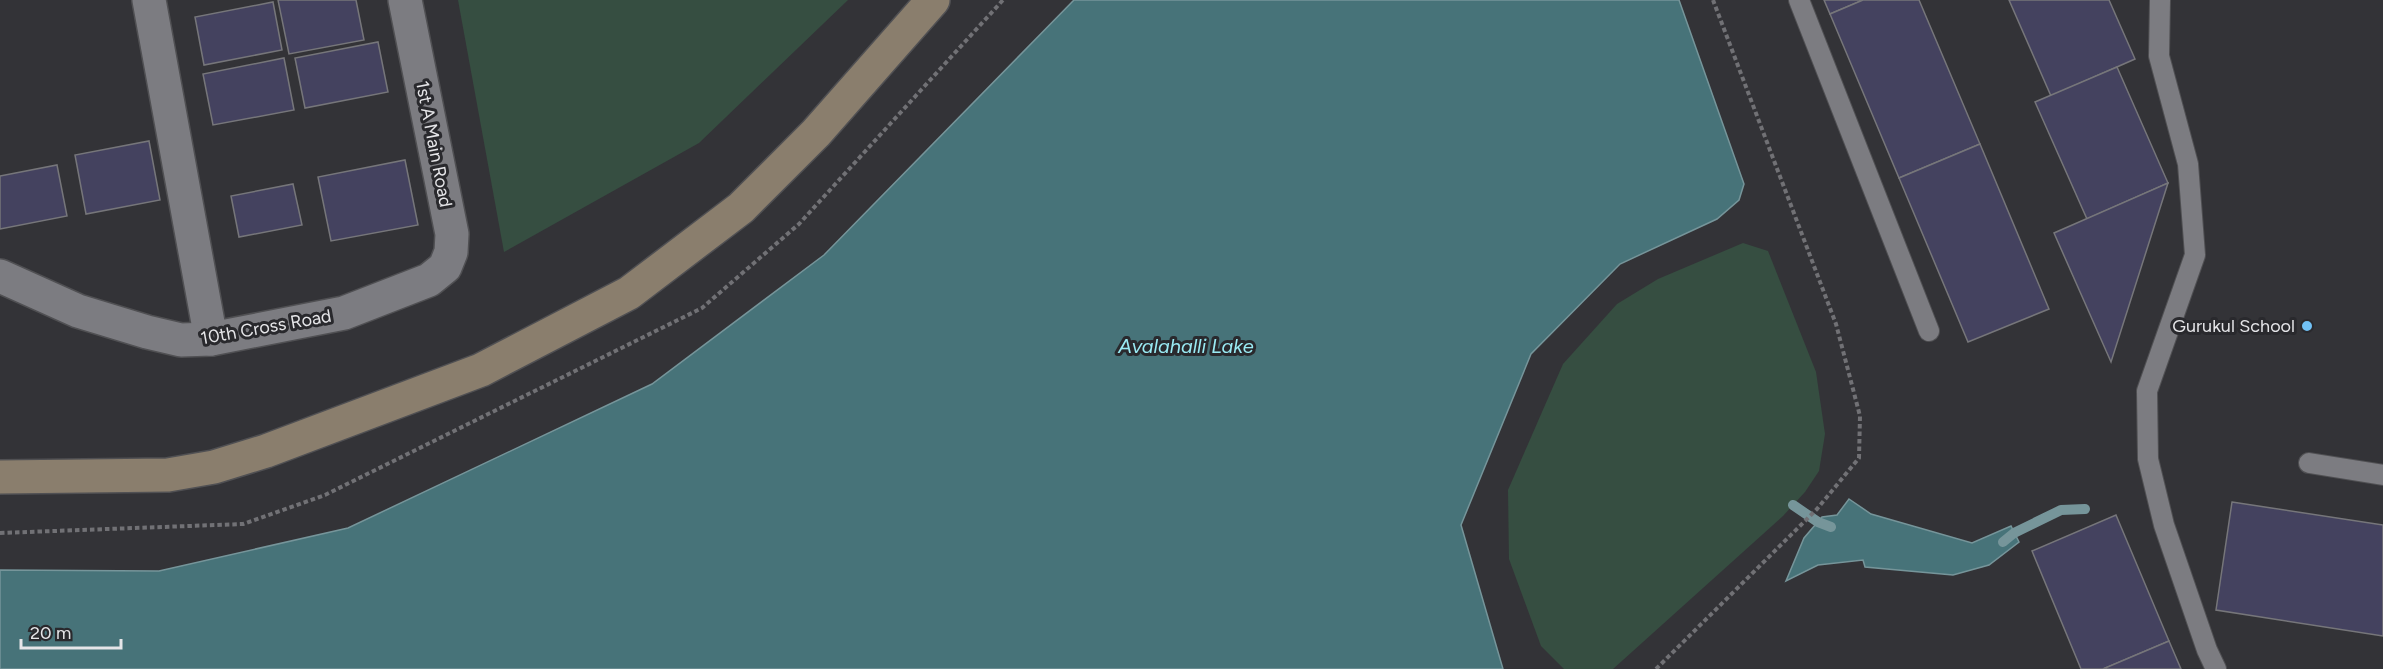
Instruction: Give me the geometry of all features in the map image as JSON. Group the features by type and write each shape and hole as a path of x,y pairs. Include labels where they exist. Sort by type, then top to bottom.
{"street":[{"path":"149,0 211,339"},
{"name":"1st A Main Road","path":"405,0 452,234 451,252 445,267 429,280"},
{"path":"0,477 168,475 214,467 266,451 481,370 629,293 741,208 816,133 933,0"},
{"name":"10th Cross Road","path":"0,276 78,311 181,340 211,339 344,314 429,280"}],"lane":[{"path":"1799,0 1929,331"},
{"path":"2160,0 2159,56 2188,164 2195,255 2148,391 2148,459 2164,525 2216,669"},
{"path":"2309,463 2383,475"}],"path":[{"path":"1656,669 1817,509 1859,458 1860,416 1836,324 1713,0"}],"green space":[{"path":"458,0 848,0 699,143 504,252"},
{"path":"1743,243 1768,251 1816,372 1825,434 1819,471 1805,492 1783,516 1613,669 1564,669 1541,646 1509,559 1508,490 1563,364 1617,304 1658,279"}],"water":[{"name":"Avalahalli Lake","path":"1074,0 1679,0 1744,184 1739,200 1717,219 1620,264 1531,354 1461,525 1503,669 0,669 0,570 159,571 348,528 652,384 824,255"},
{"path":"1849,499 1871,514 1972,543 2011,526 2019,542 1989,565 1953,575 1865,567 1863,560 1818,565 1786,581 1804,538 1822,517 1837,515"}],"building":[{"path":"278,0 356,0 364,40 289,54"},
{"path":"1824,0 1863,0 1830,14"},
{"path":"1863,0 1919,0 1980,144 1899,178 1830,14"},
{"path":"2009,0 2109,0 2135,59 2051,96"},
{"path":"273,2 282,50 204,65 195,17"},
{"path":"378,42 388,92 305,108 295,58"},
{"path":"284,58 294,110 213,125 203,74"},
{"path":"2117,67 2168,183 2087,219 2035,102"},
{"path":"149,141 160,200 86,214 75,155"},
{"path":"1980,144 2049,309 1968,342 1899,178"},
{"path":"405,160 418,225 331,241 318,177"},
{"path":"57,165 67,216 0,229 0,176"},
{"path":"2168,183 2111,362 2054,233"},
{"path":"293,184 302,225 239,237 231,196"},
{"path":"2232,502 2383,525 2383,636 2216,610"},
{"path":"2116,515 2169,641 2103,669 2081,669 2032,551"},
{"path":"2169,641 2181,669 2103,669"}],"waterway":[{"path":"1793,505 1818,522 1831,527"},
{"path":"2003,542 2014,533 2061,510 2085,509"}],"place":[{"name":"Gurukul School","path":"2307,326"}]}
